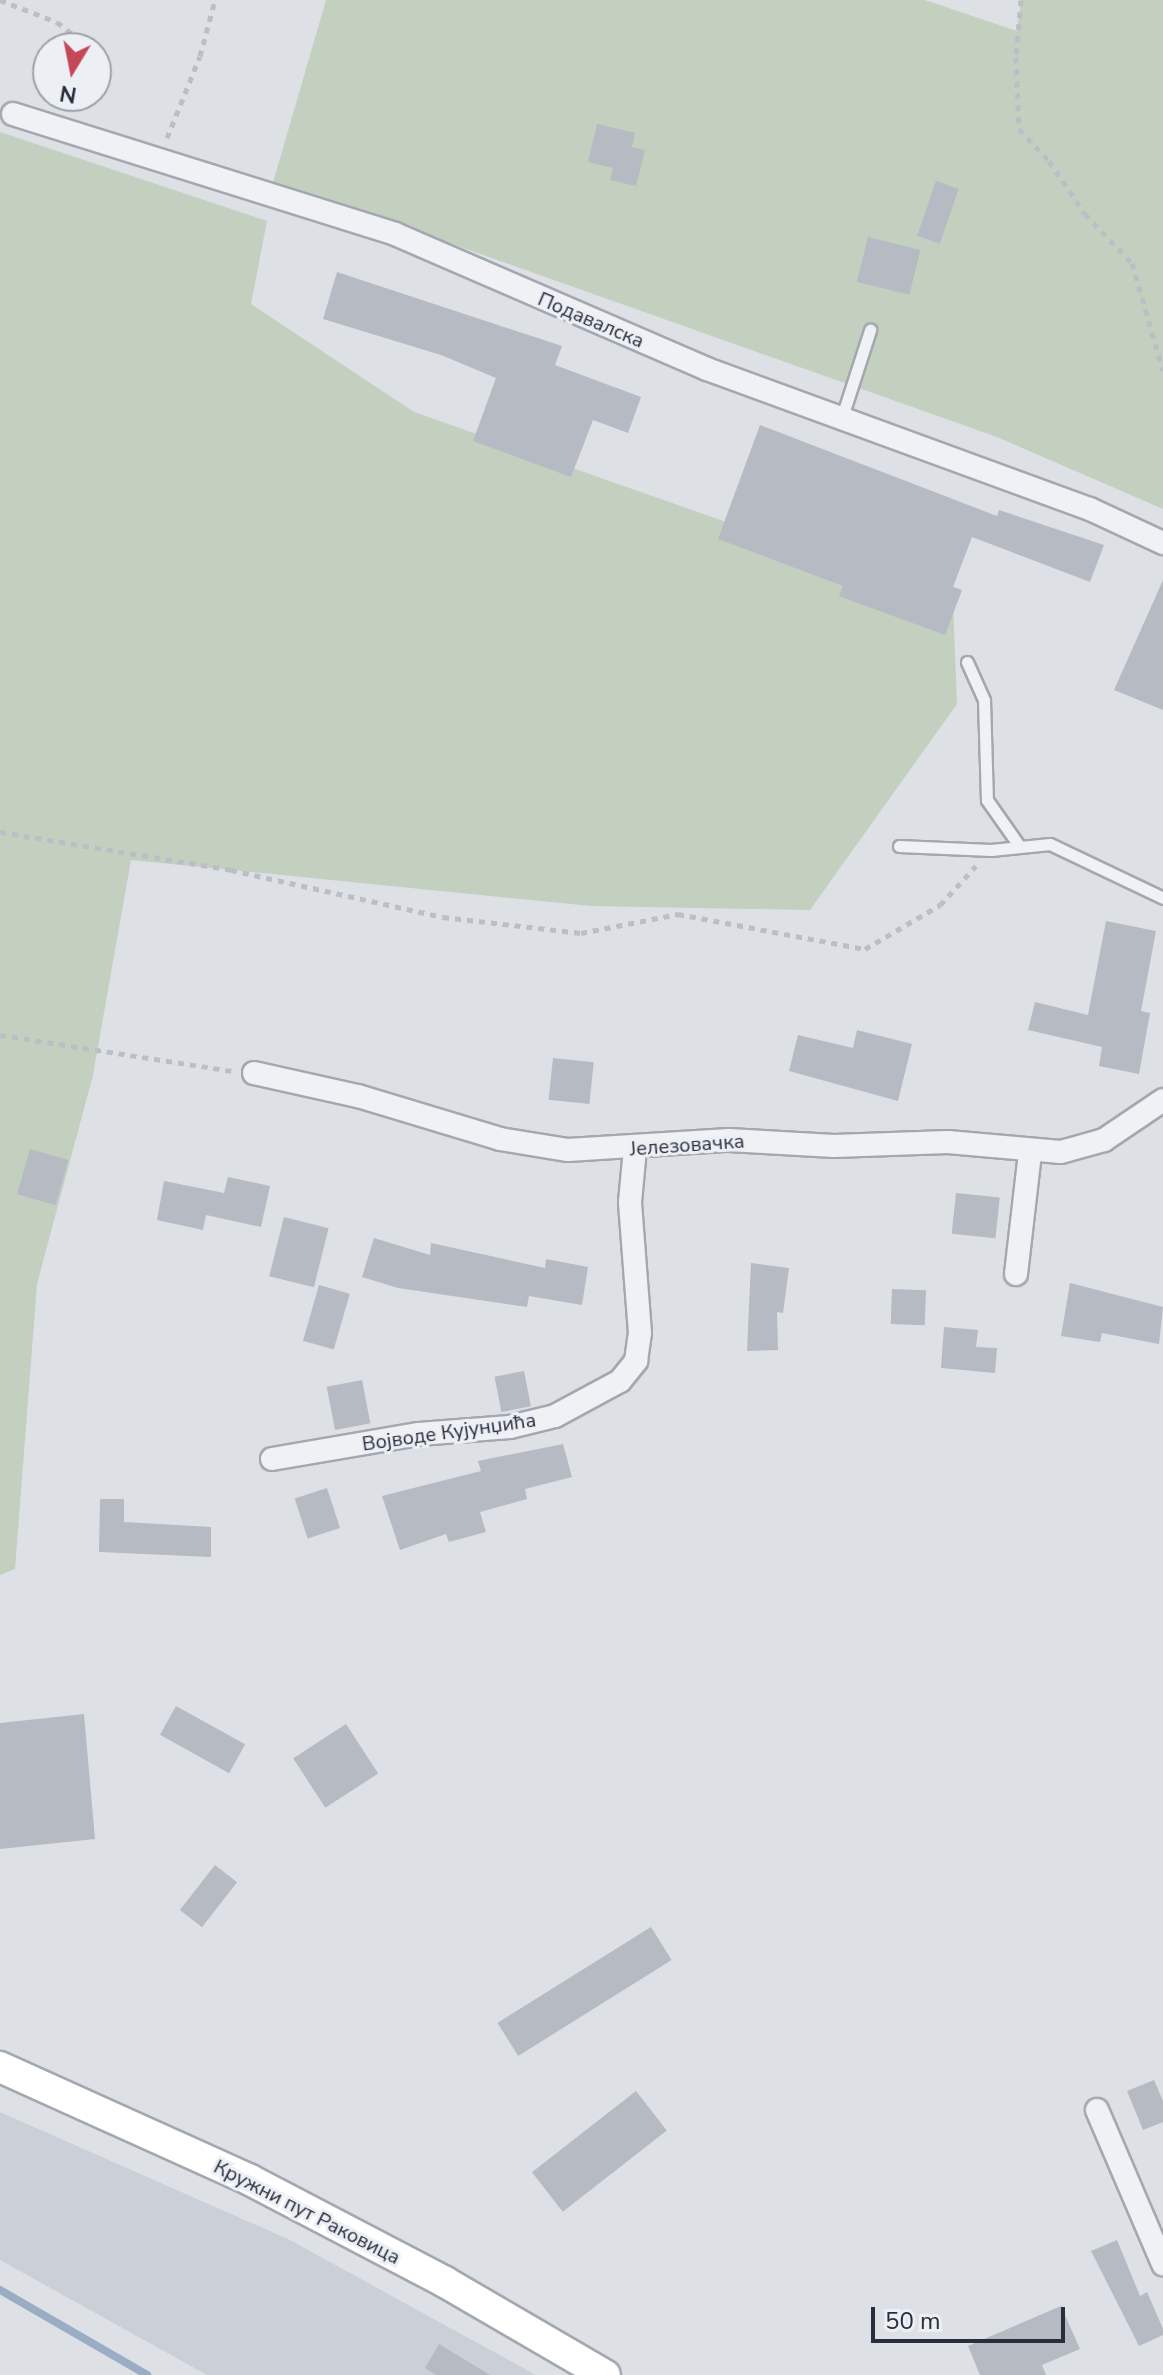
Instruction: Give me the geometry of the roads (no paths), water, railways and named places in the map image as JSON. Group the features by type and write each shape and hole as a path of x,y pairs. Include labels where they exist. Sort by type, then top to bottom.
{"main road":[{"name":"Кружни пут Раковица","path":"0,2067 316,2214 605,2375"}],"street":[{"name":"Подавалска","path":"13,114 395,234 694,364 1090,509 1163,543"},
{"name":"Јелезовачка","path":"254,1073 358,1096 523,1144 568,1150 635,1149 699,1141 834,1146 948,1142 1030,1153 1078,1150 1104,1140 1163,1100"},
{"name":"Војводе Кујунџића","path":"272,1459 419,1434 510,1427 577,1406 620,1381 636,1361 640,1333 630,1202 635,1149"},
{"path":"1016,1274 1030,1153"},
{"path":"1097,2110 1163,2264"}],"lane":[{"path":"841,420 870,330"},
{"path":"967,662 984,700 987,800 1020,847"},
{"path":"899,846 991,850 1050,844 1163,898"}],"waterway":[{"path":"0,2290 147,2375"}]}
